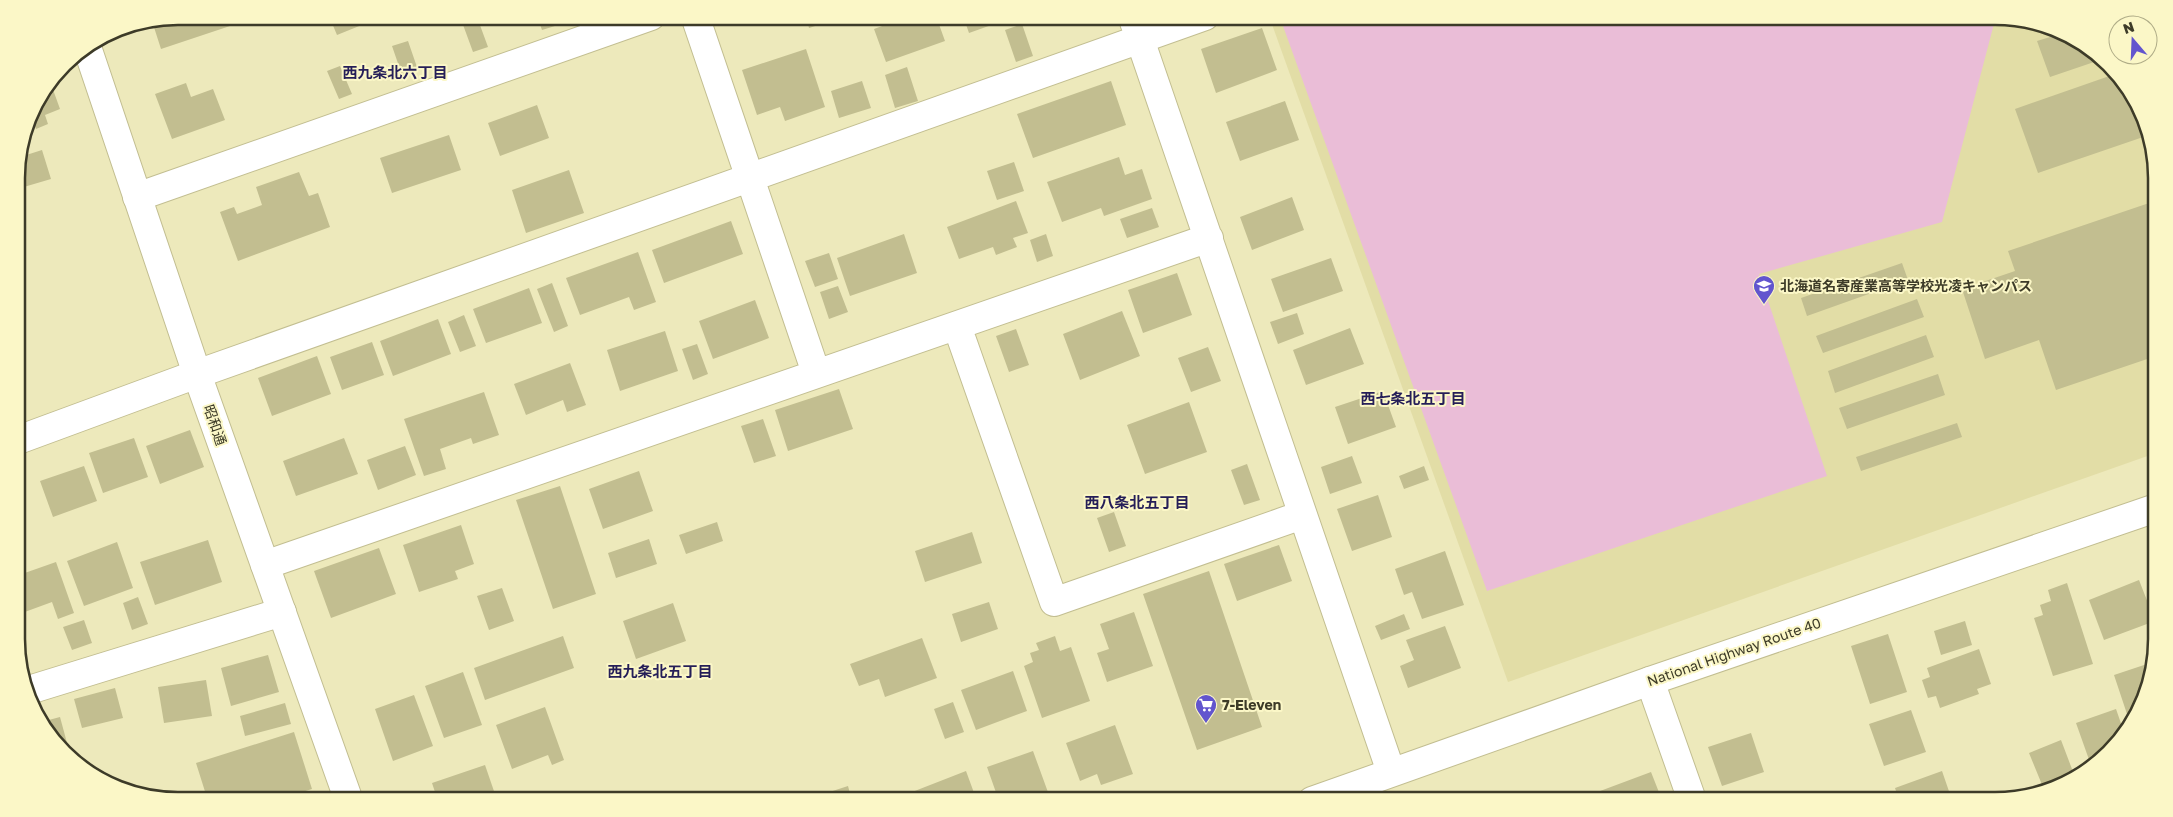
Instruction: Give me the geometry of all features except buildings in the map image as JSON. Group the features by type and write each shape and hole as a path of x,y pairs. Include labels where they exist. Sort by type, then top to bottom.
{"main road":[{"path":"138,197 625,25"},
{"path":"699,25 816,374"},
{"path":"25,437 197,374 750,179 1136,27 1149,25"},
{"path":"1136,27 1391,772"},
{"name":"昭和通","path":"89,54 197,374 346,792"},
{"path":"264,565 1209,238"},
{"path":"957,326 1054,602 1302,514"},
{"name":"National Highway Route 40","path":"1335,792 1650,681 2148,511"},
{"path":"33,689 282,612"},
{"path":"1650,681 1689,792"}],"shaded area":[{"name":"北海道名寄産業高等学校光凌キャンパス","path":"1272,25 1995,25 2015,26 2044,33 2080,51 2096,63 2122,93 2132,111 2140,129 2147,158 2148,456 1508,682"},
{"path":"1994,25 1942,222 1759,274 1827,476 1487,591 1283,26"}],"place":[{"name":"北海道名寄産業高等学校光凌キャンパス","path":"1764,305"},
{"name":"7-Eleven","path":"1206,724"}],"district":[{"name":"西九条北六丁目","path":"395,73"},
{"name":"西七条北五丁目","path":"1413,399"},
{"name":"西八条北五丁目","path":"1137,503"},
{"name":"西九条北五丁目","path":"660,672"}]}
